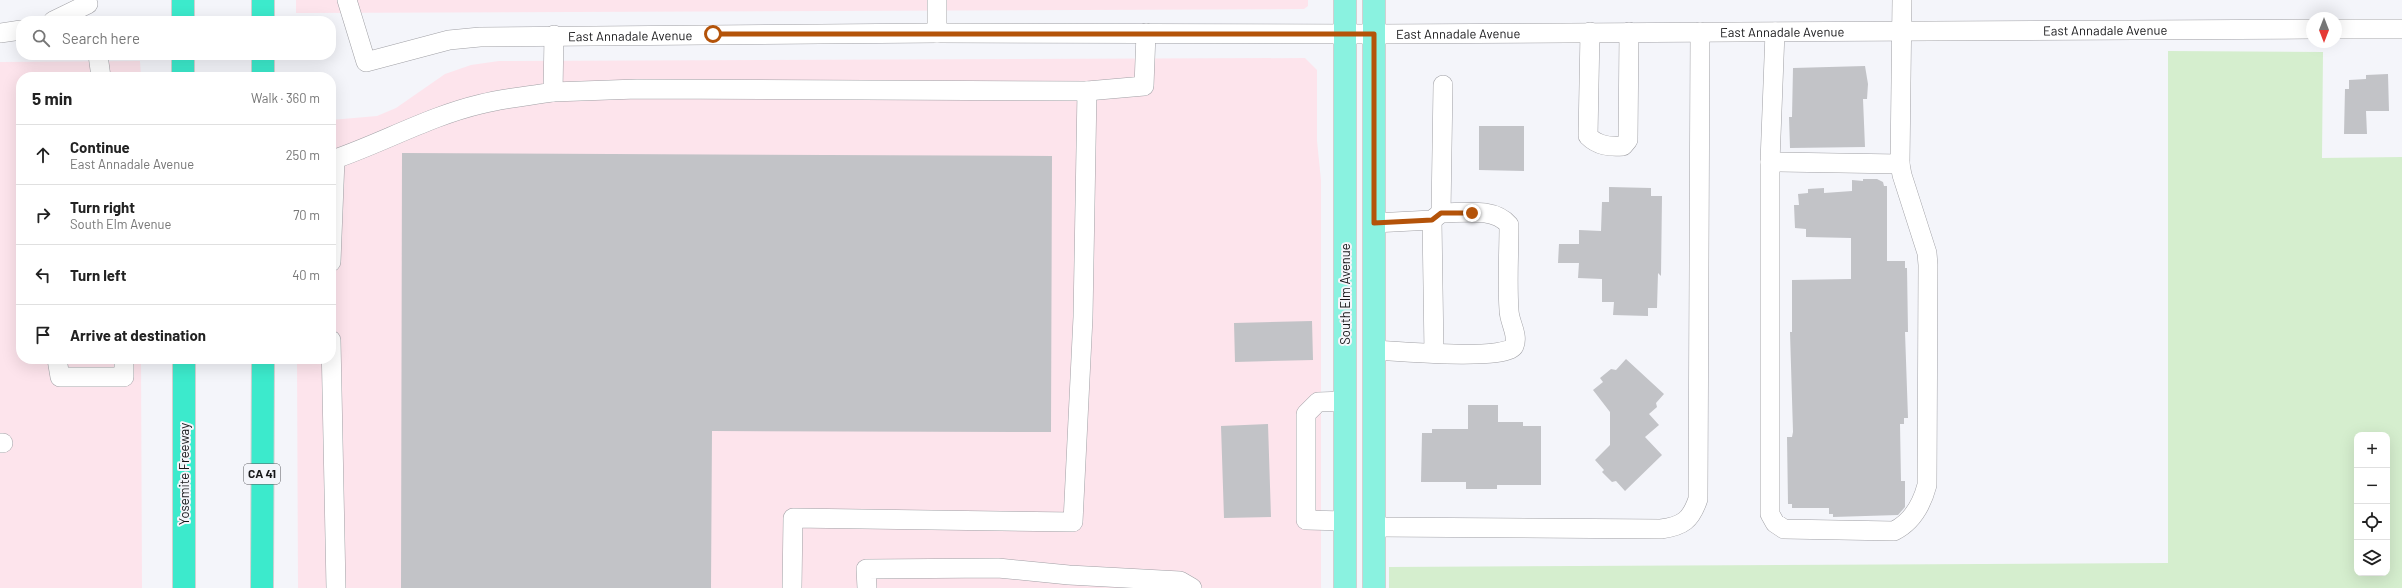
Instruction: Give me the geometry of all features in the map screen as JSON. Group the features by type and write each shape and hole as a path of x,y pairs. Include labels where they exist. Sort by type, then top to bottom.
{"highway":[{"path":"183,0 183,16"},
{"path":"263,16 264,0"},
{"path":"183,60 184,72"},
{"path":"263,60 263,72"},
{"name":"Yosemite Freeway","path":"184,364 184,588"},
{"name":"CA 41","path":"262,364 262,588"}],"main road":[{"name":"South Elm Avenue","path":"1345,0 1345,588"},
{"path":"1374,0 1374,588"}],"street":[{"name":"East Annadale Avenue","path":"347,0 366,62 449,40 480,37 554,35 936,33 1374,34 2306,29"},
{"path":"936,0 936,33"},
{"path":"1775,32 1770,162 1770,514 1775,522 1784,529 1894,531 1906,525 1924,498 1927,485 1928,265 1927,253 1902,175 1900,164 1902,0"},
{"path":"66,16 87,8"},
{"path":"2342,29 2402,29"},
{"path":"0,34 16,31"},
{"path":"1590,32 1588,136 1594,141 1610,147 1623,146 1628,140 1629,32"},
{"path":"1374,528 1661,529 1677,527 1687,520 1698,498 1700,32"},
{"path":"336,159 365,149 427,122 481,104 553,92 637,89 1087,91 1144,86 1146,33"},
{"path":"553,92 554,35"},
{"path":"99,60 100,72"},
{"path":"1434,353 1437,217 1443,85"},
{"path":"792,588 793,518 1073,522 1083,317 1087,91"},
{"path":"1770,162 1900,164"},
{"path":"1374,223 1437,217 1497,215 1509,225 1509,312 1516,339 1514,347 1507,352 1484,355 1374,350"},
{"path":"58,364 60,377 124,377 124,364"},
{"path":"331,364 336,588"},
{"path":"1345,401 1318,402 1306,414 1306,520 1345,521"},
{"path":"867,588 866,569 998,568 1069,575 1180,581 1192,588"}],"shaded area":[{"path":"296,0 1308,0 1308,6 1304,9 296,13"},
{"path":"1305,58 1317,70 1317,141 1321,180 1321,588 298,588 297,364 336,364 336,120 377,116 396,108 445,74 471,65 499,61"},
{"path":"140,61 141,72 16,72 16,364 141,364 142,588 0,588 0,62"}],"green space":[{"path":"2168,51 2323,52 2322,158 2402,157 2402,588 1389,588 1389,567 2168,563"}],"building":[{"path":"1865,66 1868,84 1867,99 1863,99 1865,147 1790,148 1789,117 1792,117 1793,68"},
{"path":"2388,74 2389,111 2366,111 2367,134 2344,134 2345,89 2349,89 2349,80 2366,79 2366,75"},
{"path":"1479,126 1524,126 1524,171 1479,170"},
{"path":"402,153 1052,156 1051,432 712,431 711,588 401,588"},
{"path":"1863,179 1877,179 1883,182 1884,186 1887,186 1887,261 1905,261 1905,268 1907,268 1908,332 1905,332 1908,418 1904,418 1904,424 1900,424 1901,481 1905,481 1905,507 1898,515 1833,517 1833,514 1829,514 1829,508 1792,508 1792,504 1788,504 1787,437 1792,437 1793,432 1790,332 1792,332 1792,280 1851,279 1851,238 1806,237 1806,229 1795,228 1794,205 1799,205 1798,194 1808,193 1808,189 1824,188 1824,193 1852,191 1852,180 1863,181"},
{"path":"1609,187 1651,188 1651,196 1662,196 1661,276 1658,273 1657,308 1648,308 1648,316 1613,315 1614,302 1602,302 1602,279 1578,278 1579,263 1558,263 1559,244 1579,244 1579,230 1601,231 1602,202 1609,202"},
{"path":"1312,321 1313,360 1235,362 1234,323"},
{"path":"1626,359 1664,394 1656,403 1657,407 1649,414 1659,425 1645,437 1662,455 1625,491 1616,481 1612,482 1602,472 1604,470 1595,460 1610,445 1610,412 1593,390 1603,382 1600,378 1611,369 1616,370"},
{"path":"1468,405 1498,405 1498,422 1523,422 1523,426 1541,426 1541,485 1497,485 1497,489 1466,489 1466,482 1421,482 1422,433 1432,433 1432,429 1468,429"},
{"path":"1268,424 1271,517 1224,518 1221,426"}],"route":[{"path":"713,34 1374,34 1374,223 1432,220 1441,213 1472,213"}]}
